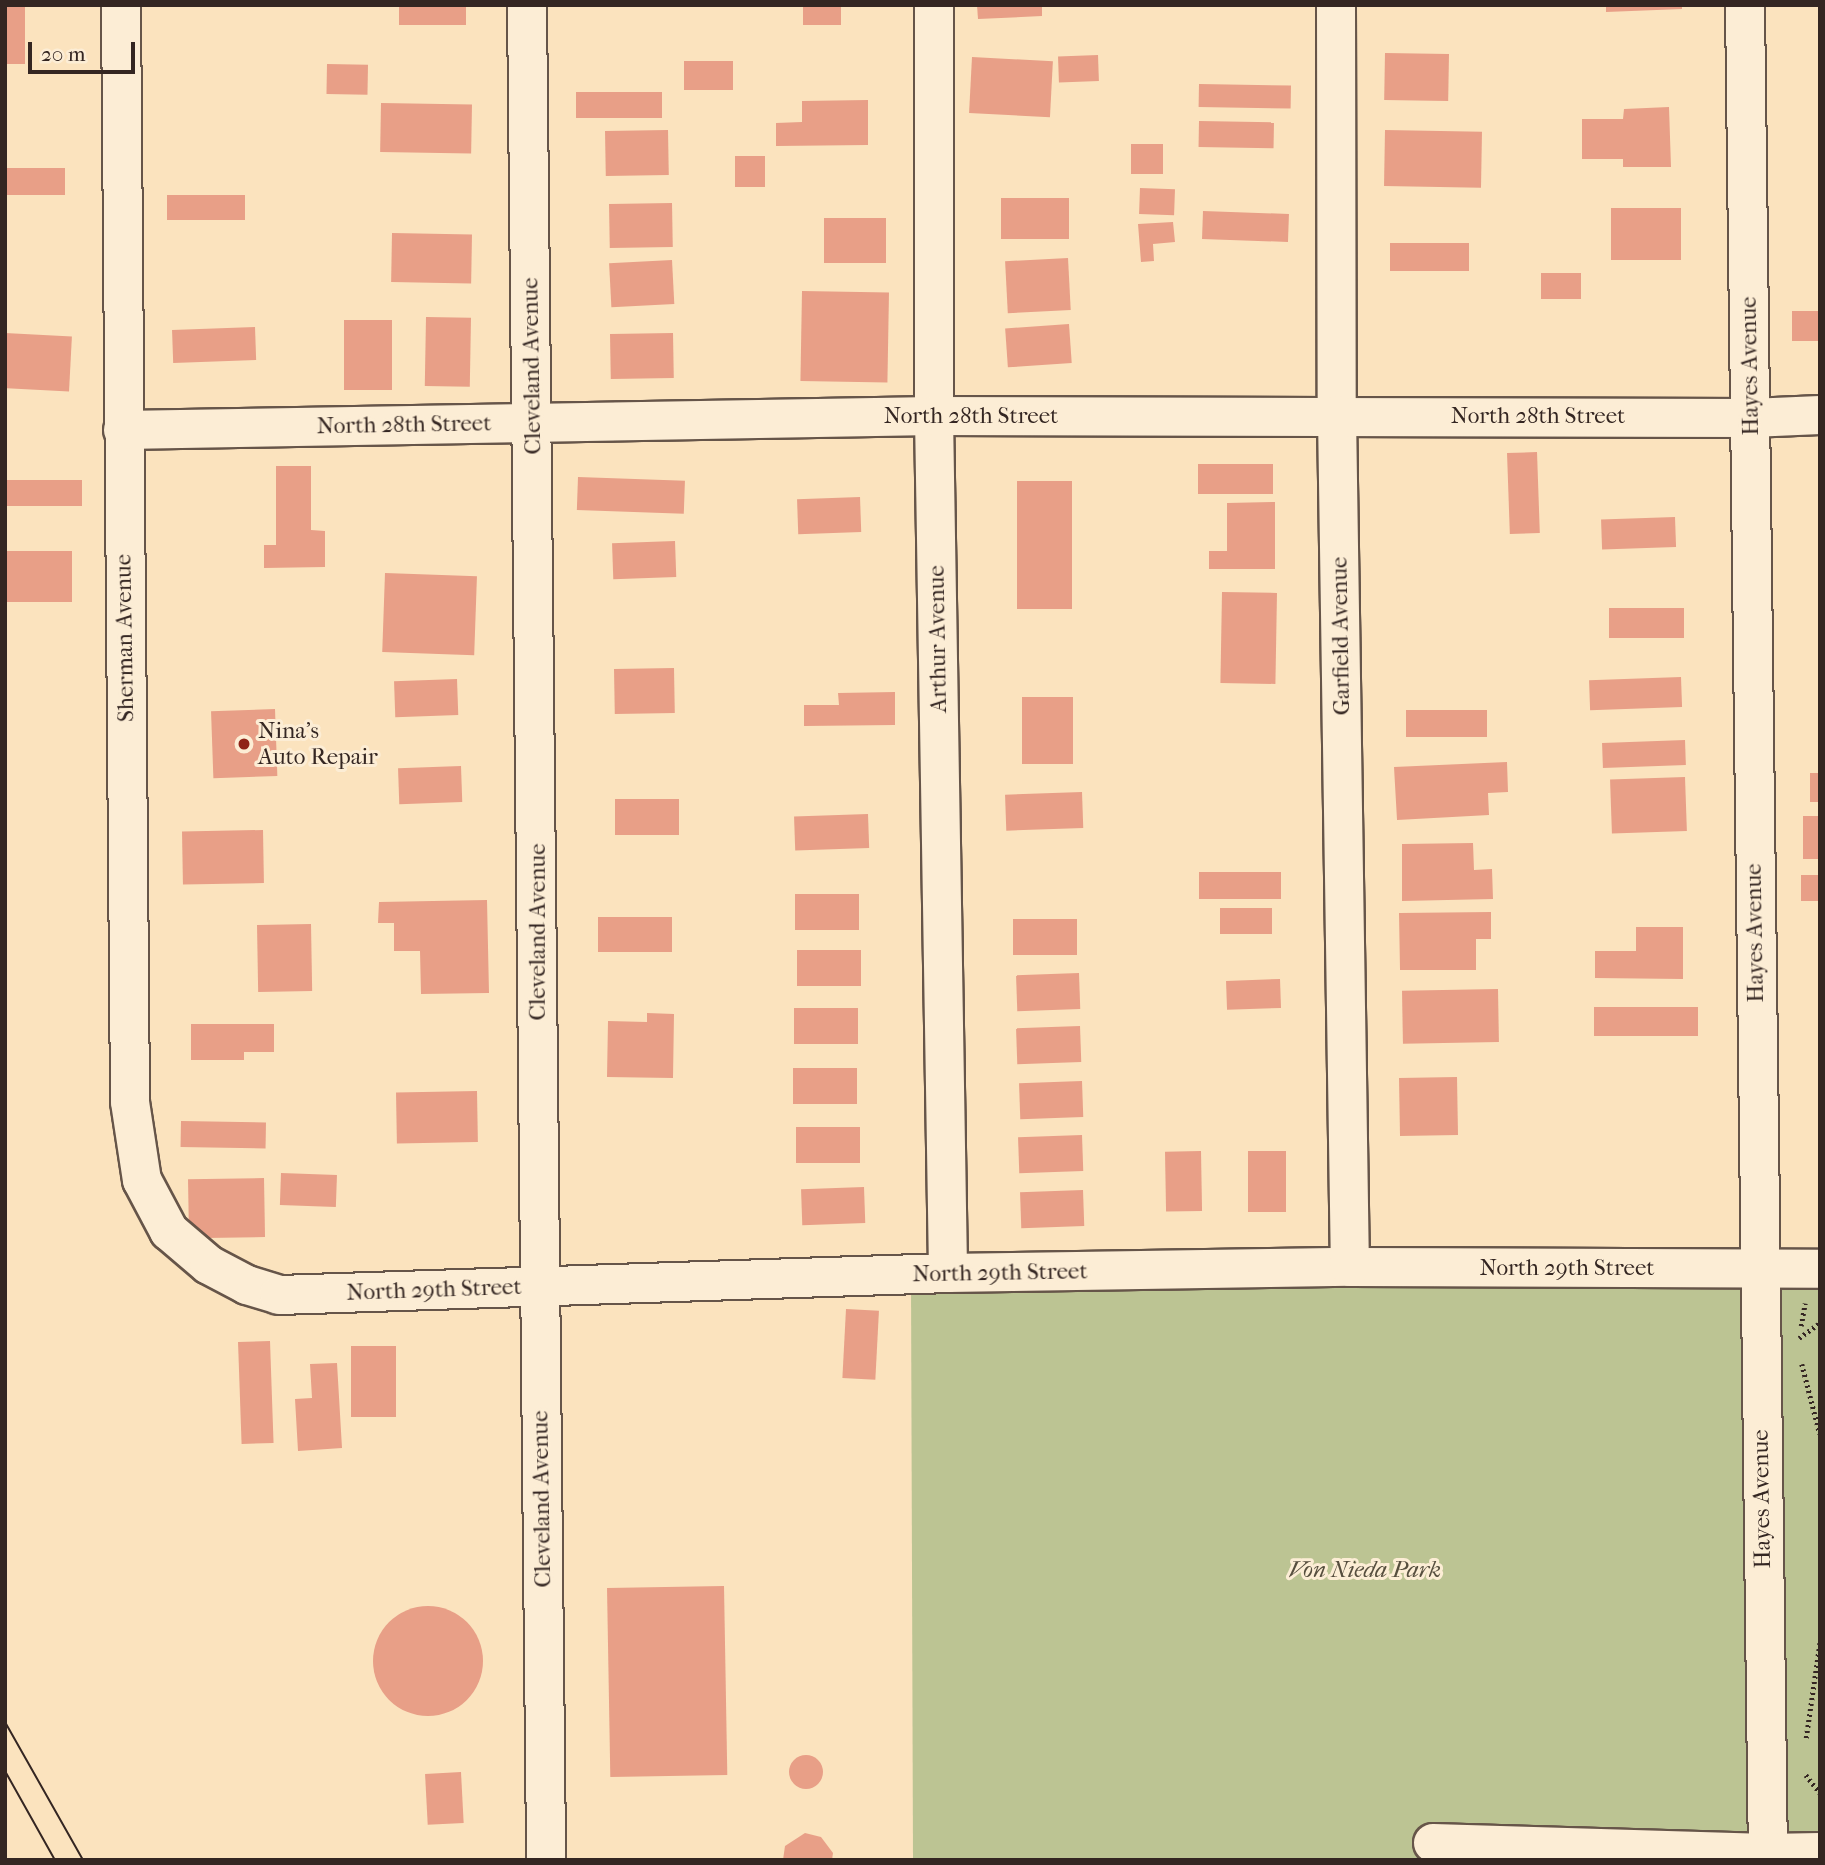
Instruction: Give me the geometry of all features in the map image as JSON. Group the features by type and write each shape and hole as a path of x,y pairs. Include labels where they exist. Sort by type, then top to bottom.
{"street":[{"name":"Sherman Avenue","path":"121,5 130,1102 142,1180 169,1231 193,1251"},
{"name":"Cleveland Avenue","path":"527,5 546,1860"},
{"name":"Arthur Avenue","path":"934,5 934,416 948,1273"},
{"name":"Garfield Avenue","path":"1336,5 1338,415 1350,1267"},
{"name":"Hayes Avenue","path":"1745,5 1758,1269 1768,1856"},
{"name":"North 28th Street","path":"123,430 934,416 1751,418 1820,415"},
{"name":"North 29th Street","path":"193,1251 209,1265 247,1285 279,1295 948,1273 1350,1267 1820,1269"},
{"path":"1433,1843 1768,1856 1820,1852"}],"path":[{"path":"1800,1348 1799,1337 1820,1324"},
{"path":"1801,1359 1820,1434"},
{"path":"1805,1742 1820,1641"},
{"path":"1806,1766 1807,1779 1820,1793"}],"green space":[{"name":"Von Nieda Park","path":"911,1280 1820,1281 1820,1839 1462,1860 913,1860"}],"building":[{"path":"5,5 25,5 25,64 5,64"},
{"path":"399,5 466,5 466,25 399,25"},
{"path":"977,5 1042,5 1042,16 978,19"},
{"path":"1606,5 1682,5 1682,9 1606,12"},
{"path":"803,7 841,7 841,25 803,25"},
{"path":"1385,53 1449,54 1448,101 1384,100"},
{"path":"1098,55 1099,81 1059,82 1058,56"},
{"path":"972,57 1053,61 1050,117 969,113"},
{"path":"684,61 733,61 733,90 684,90"},
{"path":"327,64 368,65 367,95 326,94"},
{"path":"1199,84 1291,86 1291,109 1199,107"},
{"path":"576,92 662,92 662,118 576,118"},
{"path":"868,100 868,145 776,146 776,123 802,122 802,101"},
{"path":"381,103 472,105 471,154 380,152"},
{"path":"1669,107 1671,167 1623,167 1623,159 1582,159 1582,119 1623,119 1624,109"},
{"path":"1199,121 1274,122 1274,148 1199,147"},
{"path":"668,130 669,175 606,176 605,131"},
{"path":"1385,130 1482,132 1481,188 1384,186"},
{"path":"1131,144 1163,144 1163,174 1131,174"},
{"path":"735,156 765,156 765,187 735,187"},
{"path":"5,168 65,168 65,195 5,195"},
{"path":"1140,188 1175,189 1174,215 1139,214"},
{"path":"167,195 245,195 245,220 167,220"},
{"path":"1001,198 1069,198 1069,239 1001,239"},
{"path":"672,203 673,247 610,248 609,204"},
{"path":"1611,208 1681,208 1681,260 1611,260"},
{"path":"1203,211 1289,214 1288,242 1202,239"},
{"path":"824,218 886,218 886,263 824,263"},
{"path":"1173,222 1175,242 1153,244 1154,261 1141,262 1138,224"},
{"path":"392,233 472,234 471,283 391,282"},
{"path":"1390,243 1469,243 1469,271 1390,271"},
{"path":"1068,258 1071,310 1008,313 1005,261"},
{"path":"672,260 674,304 611,307 609,263"},
{"path":"1541,273 1581,273 1581,299 1541,299"},
{"path":"802,291 889,293 887,383 800,381"},
{"path":"1792,311 1820,311 1820,341 1792,341"},
{"path":"426,317 471,318 470,387 425,386"},
{"path":"344,320 392,320 392,390 344,390"},
{"path":"1069,324 1072,363 1008,367 1005,328"},
{"path":"255,327 256,360 173,363 172,330"},
{"path":"5,333 72,337 69,391 5,388"},
{"path":"673,333 674,378 611,379 610,334"},
{"path":"1537,452 1540,533 1510,534 1507,453"},
{"path":"1198,464 1273,464 1273,494 1198,494"},
{"path":"276,466 311,466 311,530 325,531 325,567 264,568 264,545 276,545"},
{"path":"578,477 685,481 684,514 577,510"},
{"path":"5,480 82,480 82,506 5,506"},
{"path":"1017,481 1072,481 1072,609 1017,609"},
{"path":"860,497 861,532 798,534 797,499"},
{"path":"1275,502 1275,569 1209,569 1209,551 1227,551 1227,503"},
{"path":"1675,517 1676,547 1602,550 1601,520"},
{"path":"675,541 676,577 613,579 612,543"},
{"path":"5,551 72,551 72,602 5,602"},
{"path":"385,573 477,576 474,655 382,652"},
{"path":"1222,592 1277,593 1275,684 1220,683"},
{"path":"1609,608 1684,608 1684,638 1609,638"},
{"path":"674,668 675,713 615,714 614,669"},
{"path":"1681,677 1682,707 1590,710 1589,680"},
{"path":"457,679 458,715 395,717 394,681"},
{"path":"895,692 895,725 804,726 804,705 839,705 838,693"},
{"path":"1022,697 1073,697 1073,764 1022,764"},
{"name":"Nina's Auto Repair","path":"275,709 277,776 213,778 211,711"},
{"path":"1406,710 1487,710 1487,737 1406,737"},
{"path":"1685,740 1686,765 1603,768 1602,743"},
{"path":"1507,762 1508,792 1488,793 1489,815 1397,820 1394,767"},
{"path":"461,766 462,802 399,804 398,768"},
{"path":"1810,773 1820,773 1820,802 1810,802"},
{"path":"1685,777 1687,831 1612,834 1610,780"},
{"path":"1082,792 1083,828 1006,831 1005,795"},
{"path":"615,799 679,799 679,835 615,835"},
{"path":"868,814 869,848 795,851 794,817"},
{"path":"1803,816 1820,816 1820,859 1803,859"},
{"path":"263,830 264,883 183,884 182,831"},
{"path":"1473,843 1474,870 1492,869 1493,899 1402,901 1402,844"},
{"path":"1199,872 1281,872 1281,899 1199,899"},
{"path":"1801,875 1820,875 1820,901 1801,901"},
{"path":"795,894 859,894 859,930 795,930"},
{"path":"487,900 489,993 421,994 420,951 394,951 394,923 378,923 379,902"},
{"path":"1220,908 1272,908 1272,934 1220,934"},
{"path":"1491,912 1491,939 1476,939 1476,970 1400,970 1399,913"},
{"path":"598,917 672,917 672,952 598,952"},
{"path":"1013,919 1077,919 1077,955 1013,955"},
{"path":"311,924 312,991 258,992 257,925"},
{"path":"1636,927 1683,927 1683,979 1595,978 1595,951 1636,951"},
{"path":"797,950 861,950 861,986 797,986"},
{"path":"1079,973 1080,1009 1017,1011 1016,975"},
{"path":"1280,979 1281,1008 1227,1010 1226,981"},
{"path":"1498,989 1499,1042 1403,1044 1402,991"},
{"path":"1594,1007 1698,1007 1698,1036 1594,1036"},
{"path":"794,1008 858,1008 858,1044 794,1044"},
{"path":"647,1013 674,1014 673,1078 607,1077 608,1021 647,1022"},
{"path":"191,1024 274,1024 274,1052 244,1052 244,1060 191,1060"},
{"path":"1080,1026 1081,1062 1017,1064 1016,1028"},
{"path":"793,1068 857,1068 857,1104 793,1104"},
{"path":"1457,1077 1458,1135 1400,1136 1399,1078"},
{"path":"1082,1081 1083,1117 1020,1119 1019,1083"},
{"path":"477,1091 478,1142 397,1143 396,1092"},
{"path":"181,1121 266,1122 266,1148 181,1147"},
{"path":"796,1127 860,1127 860,1163 796,1163"},
{"path":"1082,1135 1083,1171 1019,1173 1018,1137"},
{"path":"1201,1151 1202,1211 1166,1212 1165,1152"},
{"path":"1248,1151 1286,1151 1286,1212 1248,1212"},
{"path":"281,1173 337,1175 336,1207 280,1205"},
{"path":"264,1178 265,1237 189,1238 188,1179"},
{"path":"864,1187 865,1223 802,1225 801,1189"},
{"path":"1083,1190 1084,1226 1021,1228 1020,1192"},
{"path":"846,1309 879,1311 875,1380 842,1378"},
{"path":"270,1341 274,1443 242,1444 238,1342"},
{"path":"351,1346 396,1346 396,1417 351,1417"},
{"path":"337,1363 342,1448 298,1451 295,1399 312,1398 310,1364"},
{"path":"724,1586 727,1775 610,1777 607,1588"},
{"path":"428,1606 449,1610 467,1622 479,1640 483,1661 479,1682 467,1700 449,1712 428,1716 407,1712 389,1700 377,1682 373,1661 377,1640 389,1622 407,1610"},
{"path":"806,1755 818,1760 823,1772 818,1784 806,1789 794,1784 789,1772 794,1760"},
{"path":"461,1772 464,1823 428,1825 425,1774"},
{"path":"805,1833 821,1837 833,1853 832,1860 783,1860 785,1846"}],"tram line":[{"path":"5,1722 83,1860"},
{"path":"5,1771 55,1860"}],"place":[{"name":"Nina's Auto Repair","path":"244,744"}]}
